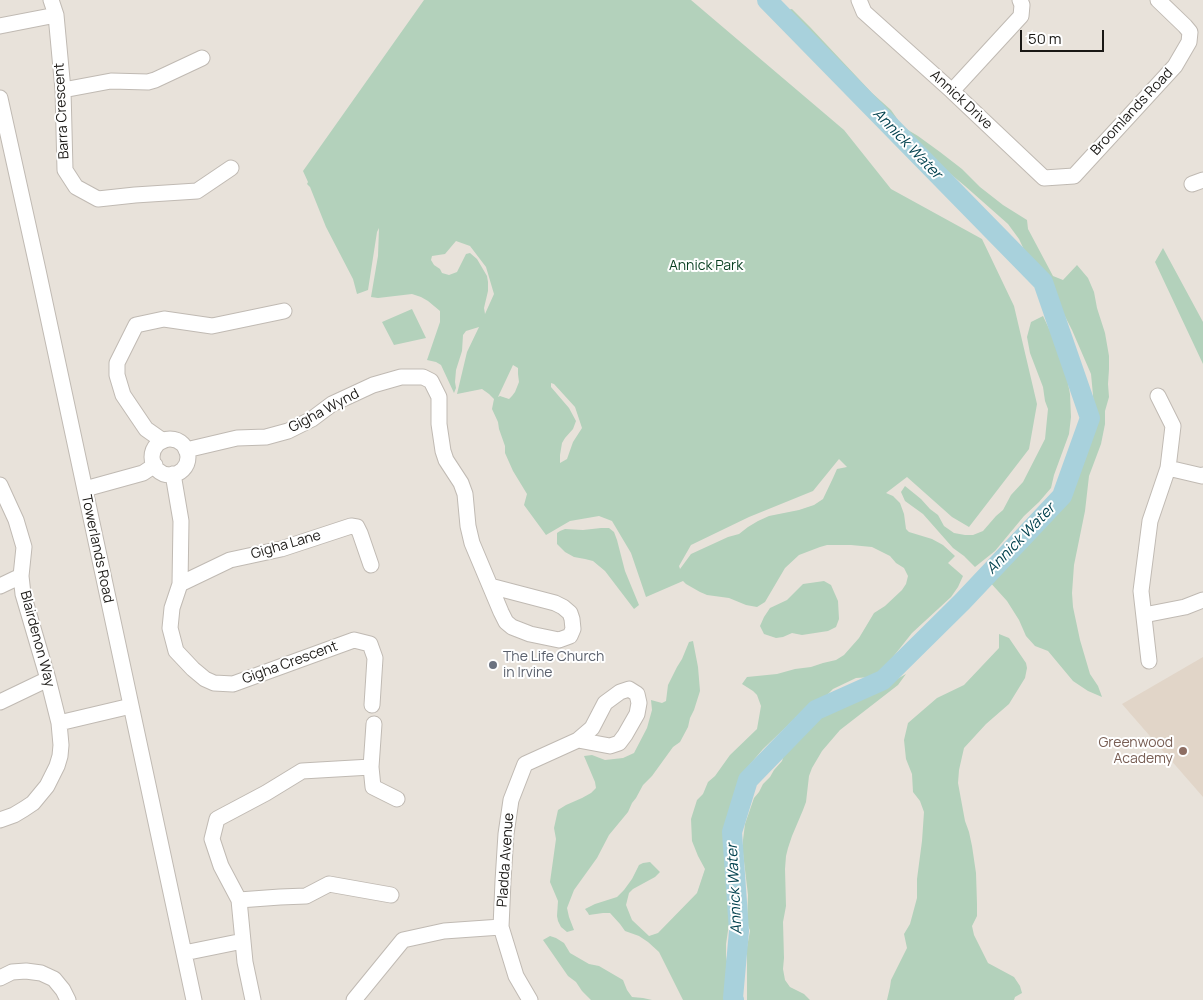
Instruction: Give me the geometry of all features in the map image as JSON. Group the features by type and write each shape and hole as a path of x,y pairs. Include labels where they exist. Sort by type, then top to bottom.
{"street":[{"name":"Barra Crescent","path":"51,0 56,15 63,90 65,170 76,187 98,199 197,191 231,168"},
{"name":"Annick Drive","path":"859,0 864,12 952,91 1044,178 1074,176"},
{"path":"952,91 1021,16 1022,5 1020,0"},
{"name":"Broomlands Road","path":"1074,176 1175,66 1189,42 1190,32 1186,26 1158,0"},
{"path":"0,26 56,15"},
{"path":"63,90 120,80 148,82 202,58"},
{"name":"Towerlands Road","path":"0,98 194,1000"},
{"path":"163,441 146,428 123,395 117,375 116,363 136,325 164,319 212,326 284,311"},
{"name":"Gigha Wynd","path":"186,450 236,438 266,437 288,431 312,419 332,404 373,385 401,377 423,377 431,381 438,397 443,451 450,468 461,483 465,494 470,535 490,586"},
{"path":"1149,661 1141,591 1150,521 1168,468 1172,426 1158,396"},
{"path":"168,439 177,440 186,450 188,456 186,465 182,470 173,474 164,473 155,465 152,460 153,452 156,446 163,441 168,439"},
{"path":"85,489 143,474 155,465"},
{"path":"1168,468 1203,475"},
{"name":"Gigha Crescent","path":"173,474 181,521 180,584 172,608 170,628 176,651 205,679 214,683 233,684 354,640 370,644 375,658 372,705"},
{"name":"Blairdenon Way","path":"0,485 16,520 24,548 21,576 23,594 48,679 61,739 60,756 47,786 33,803 14,815 0,820"},
{"name":"Gigha Lane","path":"180,584 230,560 281,549 351,526 357,527 371,565"},
{"path":"0,586 21,576"},
{"path":"490,586 555,603 563,607 570,613 572,619 573,629 570,636 559,640 530,634 512,627 504,617 490,586"},
{"path":"1144,615 1185,607 1203,600"},
{"path":"0,702 48,679"},
{"path":"59,723 131,706"},
{"path":"374,724 371,767 373,787 398,798"},
{"name":"Pladda Avenue","path":"530,1000 516,976 501,927 502,881 511,800 525,764 578,740"},
{"path":"253,1000 245,962 239,900 221,866 212,839 217,819 302,771 371,767"},
{"path":"239,900 306,896 329,884 391,895"},
{"path":"354,1000 403,940 444,931 501,927"},
{"path":"184,953 243,941"},
{"path":"0,978 12,972 41,973 54,979 68,1000"}],"shaded area":[{"name":"Greenwood Academy","path":"1203,657 1203,797 1122,704"}],"green space":[{"name":"Annick Park","path":"424,0 691,0 844,130 891,189 982,239 1014,306 1037,404 1029,449 969,527 952,517 907,477 886,493 893,496 900,503 906,529 909,532 932,539 943,545 955,556 948,563 963,576 951,597 912,633 881,672 872,677 856,678 833,689 825,697 812,702 763,749 747,768 732,800 727,837 728,866 726,879 730,917 726,944 729,972 728,1000 683,1000 659,952 639,936 625,931 610,913 589,915 585,909 617,897 632,879 639,865 650,862 660,872 655,877 633,889 629,893 626,905 632,920 649,936 658,933 697,893 705,869 692,841 691,819 697,800 703,794 708,782 715,776 730,755 757,729 761,706 757,695 742,684 747,677 777,674 811,667 836,660 844,655 859,638 874,613 885,606 902,590 908,576 904,568 890,556 872,547 827,545 799,555 785,568 765,602 757,607 729,598 707,595 683,581 646,597 631,553 612,521 599,516 570,521 546,535 524,505 527,494 505,453 505,446 498,422 492,409 494,399 482,389 457,394 467,352 479,327 466,331 463,335 462,351 456,370 456,388 454,393 441,365 427,360 440,322 440,311 428,301 412,294 378,298 371,297 378,256 379,228 368,290 357,294 353,279 326,227 303,171","holes":["456,241 470,246 486,267 494,294 485,314 484,308 488,282 487,276 477,259 470,253 466,254 457,272 449,275 442,273 431,260 432,256 445,254","513,365 518,368 519,382 515,392 509,399 498,397","551,383 554,384 575,407 582,428 573,442 567,459 560,463 562,443 573,429 576,421 569,408 551,387","839,459 847,467 837,469 823,499 814,505 769,516 758,521 739,534 691,554 680,569 679,566 691,545 749,517 813,491"]},
{"path":"792,9 872,93 891,110 903,127 962,169 980,187 1003,205 1027,220 1028,229 1053,276 1063,280 1077,265 1088,278 1094,292 1105,333 1109,356 1109,397 1105,411 1105,424 1101,444 1089,476 1085,511 1074,565 1072,593 1080,640 1090,674 1098,686 1102,697 1088,691 1073,681 1048,651 1035,646 1026,636 1007,601 988,580 1031,539 1060,506 1072,489 1085,460 1094,430 1091,374 1072,330 1053,293 1048,296 1051,292 1041,280 1019,239 1008,224 931,155 887,123 814,49 796,35 791,25 779,20 771,12"},
{"path":"1163,248 1203,322 1203,364 1155,262"},
{"path":"412,309 426,338 394,345 382,322"},
{"path":"1043,316 1052,335 1067,378 1071,417 1069,434 1051,488 1024,516 995,551 975,567 953,548 923,514 905,501 901,492 905,486 938,515 944,526 954,533 965,535 973,535 983,531 1003,510 1011,495 1023,482 1045,439 1048,409 1043,387 1030,353 1027,337 1031,322"},
{"path":"609,528 614,532 625,571 639,605 634,609 605,571 593,561 574,557 565,552 557,544 557,533 565,529"},
{"path":"824,581 831,585 838,601 839,619 836,627 828,631 802,635 792,633 776,638 764,634 760,626 770,608 787,600 803,584"},
{"path":"999,634 1009,638 1026,663 1025,678 1009,704 986,724 964,748 958,783 976,873 977,916 972,926 974,935 988,963 1014,977 1022,993 1015,997 1014,1000 887,1000 891,980 907,948 904,934 910,924 917,898 917,879 922,841 924,812 920,801 913,792 912,774 906,759 904,740 908,723 937,698 964,685 999,648"},
{"path":"693,641 700,691 688,727 680,742 673,747 643,785 628,812 609,835 597,858 574,890 567,908 574,930 567,932 558,921 558,901 550,882 556,839 554,828 558,810 591,793 596,788 584,756 592,755 605,760 623,758 634,753 647,728 652,710 651,700 662,703 666,701 668,685 689,642"},
{"path":"906,674 898,685 840,730 822,751 809,776 806,802 786,856 783,969 785,980 790,987 804,994 810,1000 747,1000 747,947 750,931 747,922 748,895 743,840 745,824 754,798 782,761 787,745 832,710 865,691 888,684"},
{"path":"550,936 564,943 570,953 589,964 599,966 623,980 632,997 652,1000 591,1000 576,982 568,976 543,940"}],"waterway":[{"name":"Annick Water","path":"734,1000 739,931 732,832 748,780 816,710 883,680 962,602 1062,496 1090,418 1043,282 767,0"}],"place":[{"name":"The Life Church in Irvine","path":"493,665"},
{"name":"Greenwood Academy","path":"1183,751"}]}
